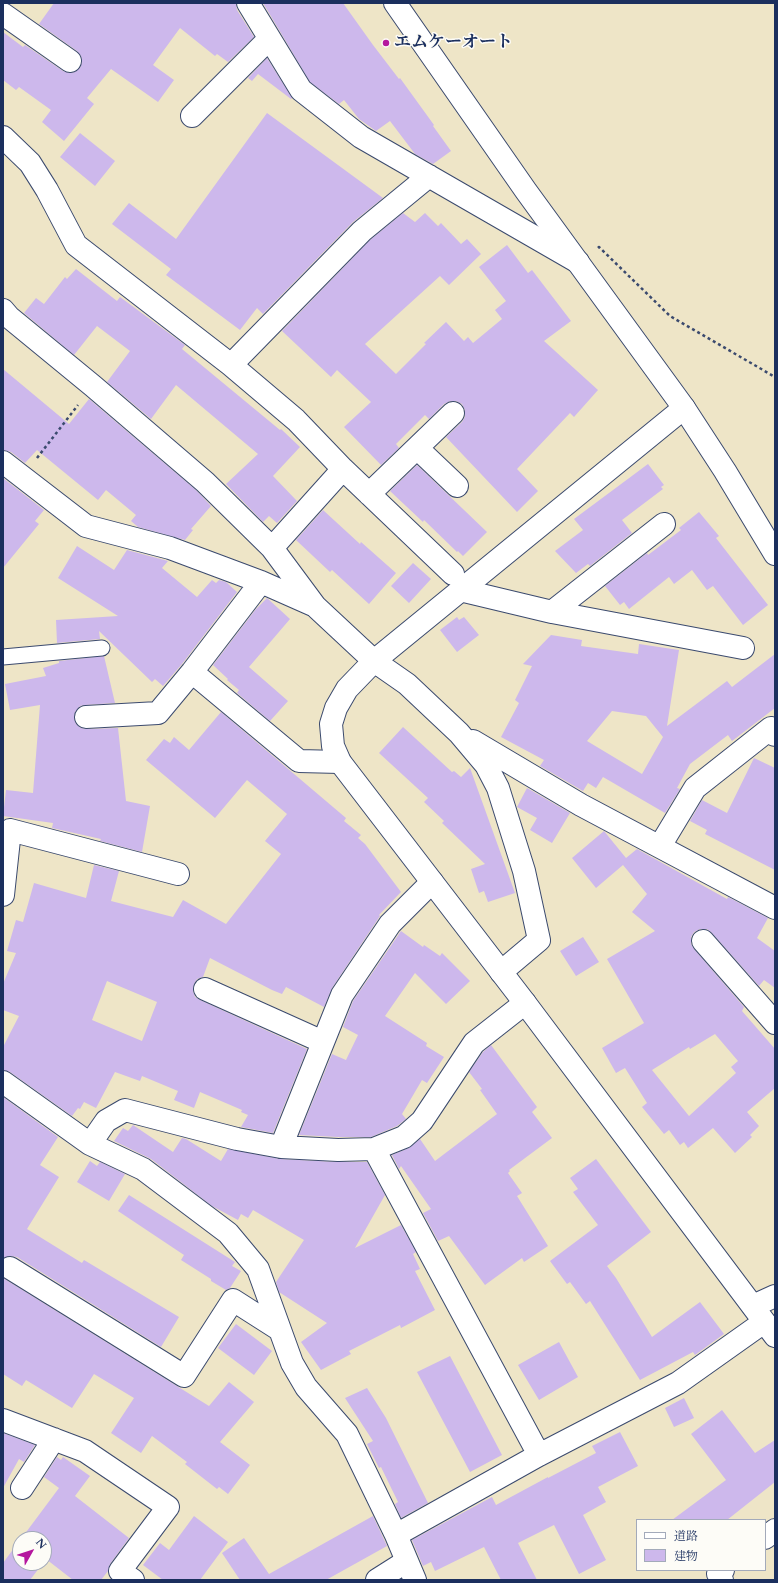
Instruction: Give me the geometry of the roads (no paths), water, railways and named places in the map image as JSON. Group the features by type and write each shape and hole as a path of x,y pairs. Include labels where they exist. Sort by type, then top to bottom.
{"street":[{"path":"248,3 301,90 361,138 578,262"},
{"path":"395,3 522,185 684,408 725,471 775,554"},
{"path":"3,14 70,61"},
{"path":"192,116 269,39"},
{"path":"3,137 30,163 47,190 76,245 231,366 296,420 456,582 552,612 743,648"},
{"path":"231,366 362,231 429,176"},
{"path":"3,310 9,317 93,386 205,482 272,548 315,606 374,660 407,684 460,733 486,765 498,788 524,871 539,940 501,972"},
{"path":"684,408 731,466 775,527"},
{"path":"684,408 456,582 374,660 347,689 336,708 331,724 332,746 340,762 525,1003 764,1322"},
{"path":"369,494 453,413"},
{"path":"417,448 457,486"},
{"path":"3,462 86,526 170,548 261,582 315,606"},
{"path":"272,548 343,469"},
{"path":"552,612 664,524"},
{"path":"86,717 158,713 192,672 261,582"},
{"path":"192,672 299,761 340,762"},
{"path":"660,846 695,788 770,728 775,734"},
{"path":"460,733 581,805 775,908"},
{"path":"3,895 10,830 178,874"},
{"path":"281,1147 342,995 390,924 432,882"},
{"path":"703,941 775,1023"},
{"path":"205,989 323,1042"},
{"path":"90,1144 106,1121 126,1110 237,1139 281,1147 338,1150 374,1149 404,1137 422,1121 474,1043 525,1003"},
{"path":"3,1082 90,1144 143,1169 228,1233 258,1269 292,1363 306,1387 348,1434 396,1535 411,1571 376,1580"},
{"path":"374,1149 539,1455"},
{"path":"10,1268 184,1376 233,1300 280,1330"},
{"path":"396,1535 539,1455 678,1383 764,1322 775,1296"},
{"path":"3,1420 85,1451 168,1507 120,1571 130,1579"},
{"path":"22,1488 54,1439"},
{"path":"766,1537 775,1530"},
{"path":"722,1571 718,1574 722,1580"}],"lane":[{"path":"3,657 102,648"}],"place":[{"name":"エムケーオート","path":"386,43"}]}
